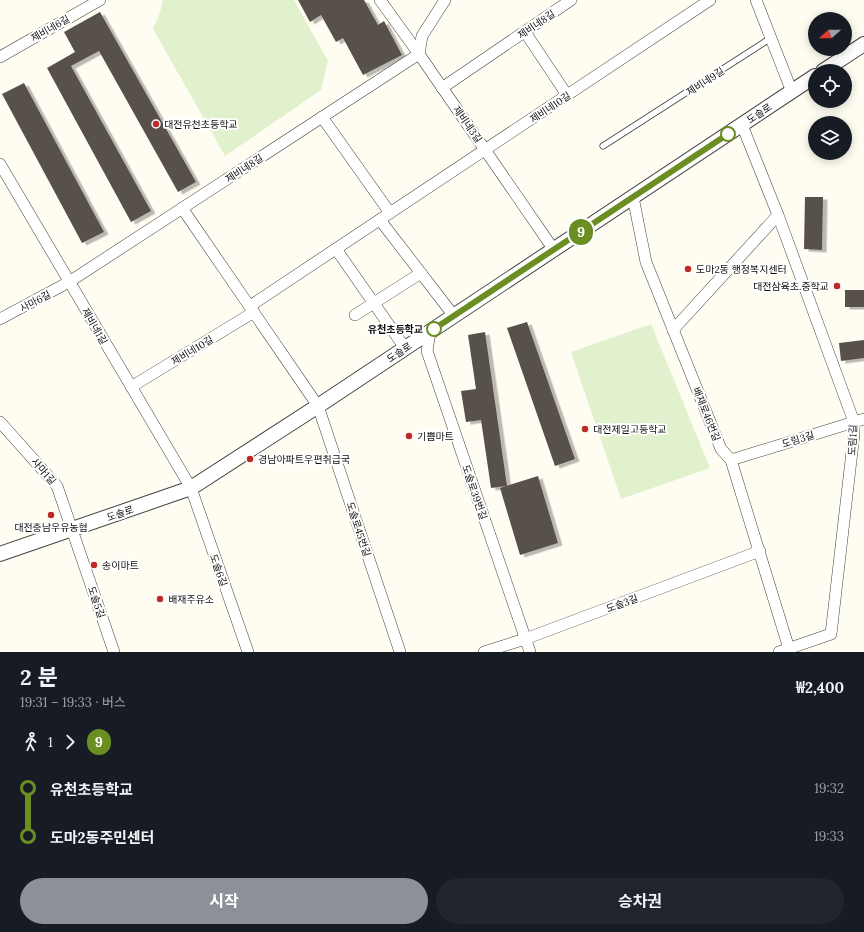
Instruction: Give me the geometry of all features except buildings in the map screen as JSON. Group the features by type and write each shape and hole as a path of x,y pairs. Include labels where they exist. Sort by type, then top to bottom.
{"street":[{"name":"제비네6길","path":"0,57 100,0"},
{"name":"제비네3길","path":"380,0 554,250"},
{"path":"419,54 422,36 445,0"},
{"name":"제비네8길","path":"442,88 571,0"},
{"name":"제비네10길","path":"131,387 252,309 336,249 710,0"},
{"path":"756,0 792,92"},
{"path":"525,32 567,95"},
{"path":"834,64 864,44"},
{"name":"제비네8길","path":"69,282 419,54"},
{"name":"도솔로","path":"0,554 191,488 318,406 808,81"},
{"path":"322,117 390,213"},
{"name":"도림1길","path":"742,125 859,420 854,434 831,634 786,651"},
{"name":"제비네1길","path":"0,164 191,488"},
{"name":"배재로46번길","path":"633,197 646,262 721,449 731,460 760,552 786,651"},
{"path":"182,208 318,406"},
{"path":"673,330 778,215"},
{"path":"380,220 454,316"},
{"path":"336,249 405,348"},
{"path":"355,315 421,273"},
{"name":"사마6길","path":"0,320 69,282"},
{"name":"도솔로39번길","path":"430,332 427,351 530,652"},
{"name":"도솔로45번길","path":"318,406 400,652"},
{"name":"도림3길","path":"731,460 859,420"},
{"name":"사마1길","path":"0,422 57,486 72,530"},
{"name":"도솔6길","path":"191,488 248,652"},
{"name":"도솔5길","path":"72,530 114,652"},
{"name":"도솔3길","path":"484,652 525,639 760,552"}],"lane":[{"name":"제비네9길","path":"603,146 771,38"}],"green space":[{"path":"163,0 294,0 328,61 321,90 225,156 153,29"},
{"path":"651,324 710,468 621,499 571,352"}],"bus line":[{"name":"9","path":"434,329 728,134"}],"place":[{"name":"대전유천초등학교","path":"156,124"},
{"name":"도마2동 행정복지센터","path":"688,269"},
{"name":"대전삼육초.중학교","path":"837,286"},
{"name":"유천초등학교","path":"434,329"},
{"name":"대전제일고등학교","path":"585,429"},
{"name":"기쁨마트","path":"409,436"},
{"name":"경남아파트우편취급국","path":"250,459"},
{"name":"대전충남우유농협","path":"51,515"},
{"name":"송이마트","path":"94,565"},
{"name":"배재주유소","path":"160,599"}]}
